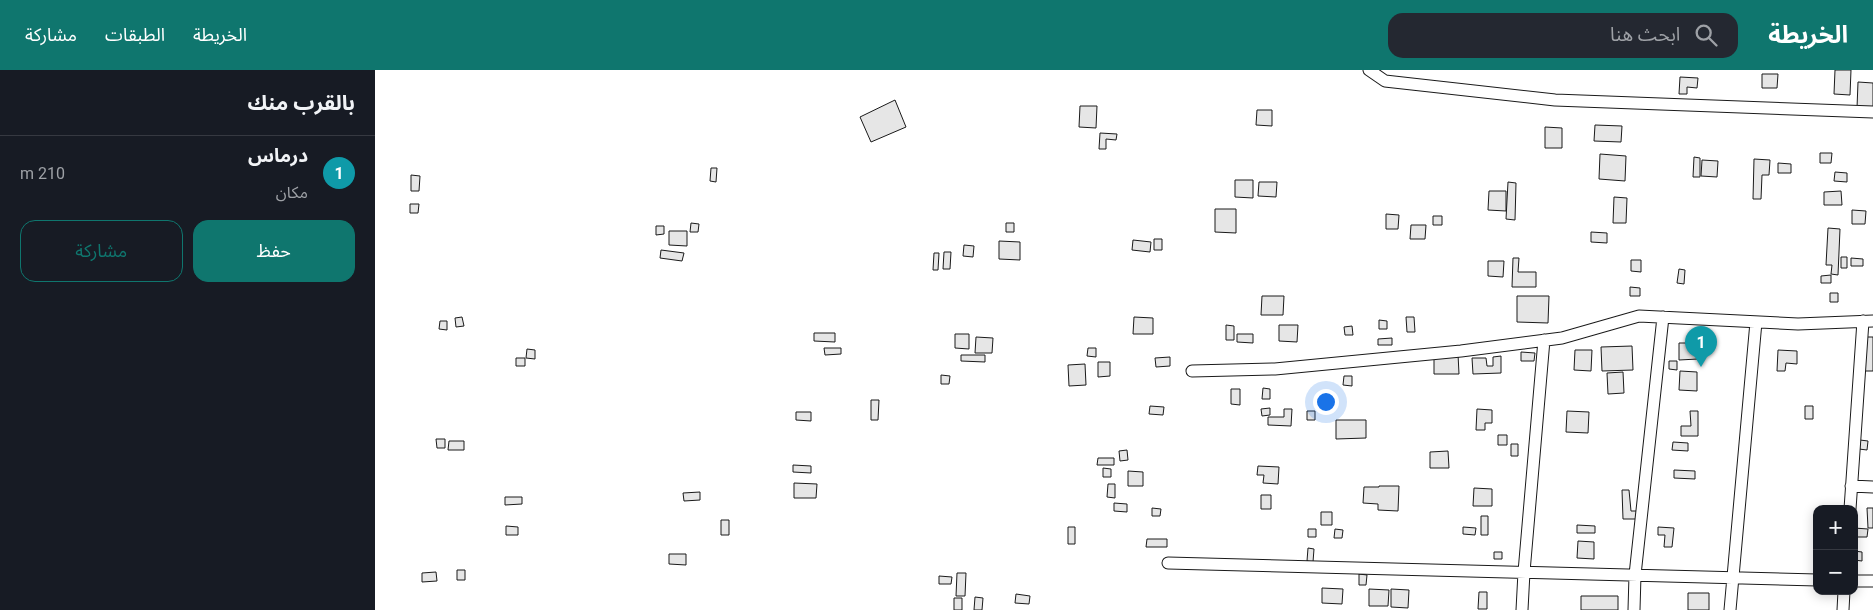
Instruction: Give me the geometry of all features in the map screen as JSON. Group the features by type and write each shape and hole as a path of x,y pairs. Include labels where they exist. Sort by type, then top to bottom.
{"street":[{"path":"1369,70 1385,81 1555,100 1873,112"},
{"path":"1192,371 1275,369 1461,351 1561,338 1639,316 1798,324 1868,321 1850,505"},
{"path":"1634,610 1635,575 1663,317"},
{"path":"1730,610 1756,322"},
{"path":"1522,610 1544,340"},
{"path":"1851,486 1873,487"},
{"path":"1168,563 1813,580"},
{"path":"1858,581 1873,581"},
{"path":"1843,610 1844,595"}],"building":[{"path":"1835,70 1851,70 1850,95 1834,94"},
{"path":"1762,74 1778,74 1777,88 1762,88"},
{"path":"1680,77 1698,78 1697,88 1687,87 1687,94 1679,94"},
{"path":"1858,82 1873,83 1873,109 1857,108"},
{"path":"895,100 906,127 871,142 860,117"},
{"path":"1080,106 1097,106 1096,128 1079,127"},
{"path":"1257,110 1272,110 1272,126 1256,125"},
{"path":"1595,125 1622,126 1621,142 1594,141"},
{"path":"1545,127 1562,128 1562,148 1545,148"},
{"path":"1100,133 1117,134 1116,140 1106,139 1106,149 1099,149"},
{"path":"1820,153 1832,153 1831,163 1820,163"},
{"path":"1600,154 1626,156 1625,181 1599,179"},
{"path":"1694,157 1700,158 1700,177 1693,177"},
{"path":"1754,159 1770,160 1769,175 1762,175 1761,199 1753,199"},
{"path":"1702,160 1718,161 1717,177 1701,176"},
{"path":"1778,163 1791,164 1791,173 1778,173"},
{"path":"711,168 717,168 716,182 710,181"},
{"path":"1835,172 1847,173 1847,182 1834,181"},
{"path":"411,175 420,176 419,191 411,191"},
{"path":"1235,180 1253,180 1253,198 1235,197"},
{"path":"1259,182 1277,182 1276,197 1258,196"},
{"path":"1508,182 1516,183 1515,220 1506,219"},
{"path":"1489,191 1506,191 1506,211 1488,210"},
{"path":"1841,191 1842,205 1824,205 1824,192"},
{"path":"1614,197 1627,198 1626,223 1613,223"},
{"path":"410,204 419,204 418,213 410,213"},
{"path":"1215,209 1236,209 1236,233 1215,232"},
{"path":"1852,210 1866,211 1865,224 1852,224"},
{"path":"1386,214 1399,215 1398,229 1386,229"},
{"path":"1433,216 1442,216 1442,225 1433,225"},
{"path":"691,223 699,224 698,232 690,232"},
{"path":"1006,223 1014,223 1014,232 1006,232"},
{"path":"1411,225 1426,225 1425,239 1410,239"},
{"path":"656,226 664,226 664,234 656,235"},
{"path":"1828,228 1840,229 1838,275 1831,274 1832,265 1826,265"},
{"path":"669,231 687,231 687,246 669,245"},
{"path":"1591,232 1607,233 1607,243 1591,242"},
{"path":"1154,239 1162,239 1162,250 1154,250"},
{"path":"1133,240 1151,242 1150,252 1132,250"},
{"path":"999,241 1020,242 1020,260 999,259"},
{"path":"964,245 974,246 973,257 963,256"},
{"path":"661,250 684,253 682,261 660,258"},
{"path":"944,252 951,252 950,269 943,269"},
{"path":"934,253 939,253 938,270 933,270"},
{"path":"1841,257 1847,257 1847,268 1841,268"},
{"path":"1513,258 1519,258 1518,272 1536,272 1536,287 1512,287"},
{"path":"1851,258 1863,259 1863,266 1851,266"},
{"path":"1631,260 1641,260 1641,272 1631,271"},
{"path":"1488,261 1504,261 1503,277 1488,276"},
{"path":"1679,269 1685,270 1684,284 1677,283"},
{"path":"1831,275 1831,283 1821,283 1821,276"},
{"path":"1630,287 1640,288 1640,296 1630,296"},
{"path":"1830,293 1838,293 1838,302 1830,302"},
{"path":"1262,296 1284,296 1283,315 1261,315"},
{"path":"1517,296 1549,296 1548,323 1517,322"},
{"path":"462,317 464,326 456,327 455,318"},
{"path":"1134,317 1153,318 1153,334 1133,334"},
{"path":"1406,317 1414,317 1415,332 1407,332"},
{"path":"1379,320 1387,321 1387,329 1379,329"},
{"path":"440,321 447,321 447,330 439,329"},
{"path":"1226,325 1234,326 1234,340 1226,340"},
{"path":"1279,325 1298,325 1297,342 1279,341"},
{"path":"1352,326 1353,335 1345,335 1344,327"},
{"path":"814,333 835,333 835,342 814,341"},
{"path":"955,334 969,334 969,349 955,348"},
{"path":"1237,334 1253,334 1253,343 1237,342"},
{"path":"976,337 993,338 992,353 975,353"},
{"path":"1865,337 1873,337 1873,371 1864,371"},
{"path":"1392,338 1392,345 1378,345 1378,339"},
{"path":"1679,343 1698,343 1698,359 1679,360"},
{"path":"1632,346 1633,370 1602,371 1601,347"},
{"path":"824,348 841,348 841,354 825,355"},
{"path":"1088,348 1096,348 1096,357 1087,356"},
{"path":"527,349 535,350 535,359 526,358"},
{"path":"1575,350 1592,350 1591,371 1574,370"},
{"path":"1778,350 1797,351 1797,364 1786,363 1785,371 1777,371"},
{"path":"1521,352 1535,353 1534,361 1521,361"},
{"path":"1458,354 1459,374 1434,374 1434,355"},
{"path":"961,355 985,355 985,362 961,361"},
{"path":"1501,356 1501,373 1473,374 1472,358 1486,358 1487,366 1493,366 1493,357"},
{"path":"1170,357 1170,366 1156,367 1155,358"},
{"path":"516,358 525,358 525,366 516,366"},
{"path":"1669,361 1677,361 1677,370 1669,369"},
{"path":"1098,362 1110,362 1110,376 1098,377"},
{"path":"1085,364 1086,385 1069,386 1068,365"},
{"path":"1680,371 1697,372 1697,391 1679,390"},
{"path":"1623,372 1624,393 1608,394 1607,373"},
{"path":"941,375 950,376 949,384 941,384"},
{"path":"1344,376 1352,376 1352,386 1343,385"},
{"path":"1263,388 1270,389 1270,399 1262,399"},
{"path":"1231,389 1240,389 1240,405 1231,404"},
{"path":"871,400 879,400 878,420 871,420"},
{"path":"1150,406 1164,407 1163,415 1149,414"},
{"path":"1805,406 1813,406 1813,419 1805,419"},
{"path":"1270,408 1270,415 1262,416 1261,409"},
{"path":"1284,409 1292,409 1291,426 1268,425 1268,417 1284,417"},
{"path":"1477,409 1492,410 1492,423 1485,423 1485,430 1476,430"},
{"path":"1307,411 1315,411 1315,420 1307,420"},
{"path":"1567,411 1589,412 1588,433 1566,432"},
{"path":"1690,411 1698,411 1698,436 1681,436 1681,426 1691,426"},
{"path":"796,412 811,412 811,421 796,420"},
{"path":"1336,420 1366,420 1366,438 1336,439"},
{"path":"1498,435 1507,435 1507,445 1498,445"},
{"path":"436,439 445,439 445,448 437,448"},
{"path":"1860,440 1868,441 1867,450 1859,449"},
{"path":"449,441 464,441 464,450 448,450"},
{"path":"1673,442 1688,443 1688,451 1672,450"},
{"path":"1511,444 1518,444 1518,456 1511,456"},
{"path":"1127,450 1128,460 1120,461 1119,451"},
{"path":"1448,451 1449,468 1430,468 1430,452"},
{"path":"1098,458 1114,458 1114,465 1097,465"},
{"path":"793,465 811,466 811,473 793,472"},
{"path":"1258,466 1279,467 1278,484 1263,483 1264,475 1257,475"},
{"path":"1103,468 1111,469 1111,477 1103,477"},
{"path":"1674,470 1695,471 1695,479 1674,478"},
{"path":"1128,471 1143,472 1143,486 1128,486"},
{"path":"794,483 817,484 816,498 794,498"},
{"path":"1108,484 1115,484 1115,498 1107,497"},
{"path":"1399,486 1398,511 1378,510 1378,504 1363,503 1364,487"},
{"path":"1474,488 1492,489 1492,506 1473,506"},
{"path":"1622,490 1629,490 1631,511 1637,511 1637,519 1623,519"},
{"path":"700,492 700,500 684,501 683,493"},
{"path":"1261,495 1271,495 1271,509 1261,509"},
{"path":"505,497 522,497 522,504 505,505"},
{"path":"1114,503 1127,504 1127,512 1114,511"},
{"path":"1152,508 1161,509 1160,516 1152,516"},
{"path":"1867,508 1873,508 1873,528 1868,528"},
{"path":"1321,512 1332,512 1332,525 1321,525"},
{"path":"1481,516 1488,516 1488,535 1481,535"},
{"path":"721,520 729,520 729,535 721,535"},
{"path":"1577,525 1595,526 1595,533 1577,533"},
{"path":"506,526 518,527 518,535 506,535"},
{"path":"1068,527 1075,527 1075,544 1068,544"},
{"path":"1463,527 1476,528 1475,535 1463,534"},
{"path":"1658,527 1674,528 1672,547 1664,547 1665,535 1658,535"},
{"path":"1858,528 1868,529 1867,537 1858,537"},
{"path":"1308,529 1316,529 1316,537 1308,537"},
{"path":"1335,529 1343,530 1342,538 1334,538"},
{"path":"1147,539 1167,539 1167,547 1146,547"},
{"path":"1578,541 1594,542 1594,559 1577,558"},
{"path":"1308,548 1314,549 1313,562 1307,561"},
{"path":"1494,552 1502,552 1502,559 1494,559"},
{"path":"1858,552 1862,552 1862,561 1858,560"},
{"path":"669,554 686,554 686,565 669,564"},
{"path":"457,570 465,570 465,580 457,580"},
{"path":"436,572 437,581 422,582 422,573"},
{"path":"957,573 966,573 965,596 956,596"},
{"path":"1359,574 1367,575 1366,585 1359,585"},
{"path":"939,576 952,577 951,584 939,584"},
{"path":"1322,588 1343,589 1342,604 1322,603"},
{"path":"1369,589 1389,590 1388,606 1369,606"},
{"path":"1391,589 1409,590 1408,608 1391,607"},
{"path":"1479,592 1487,592 1487,609 1478,609"},
{"path":"1688,593 1709,593 1709,610 1688,610"},
{"path":"1016,594 1030,596 1029,604 1015,603"},
{"path":"1581,596 1618,596 1618,610 1581,610"},
{"path":"975,597 983,598 982,610 974,610"},
{"path":"954,598 962,598 962,610 954,610"}],"place":[{"name":"درماس","path":"1701,367"}]}
